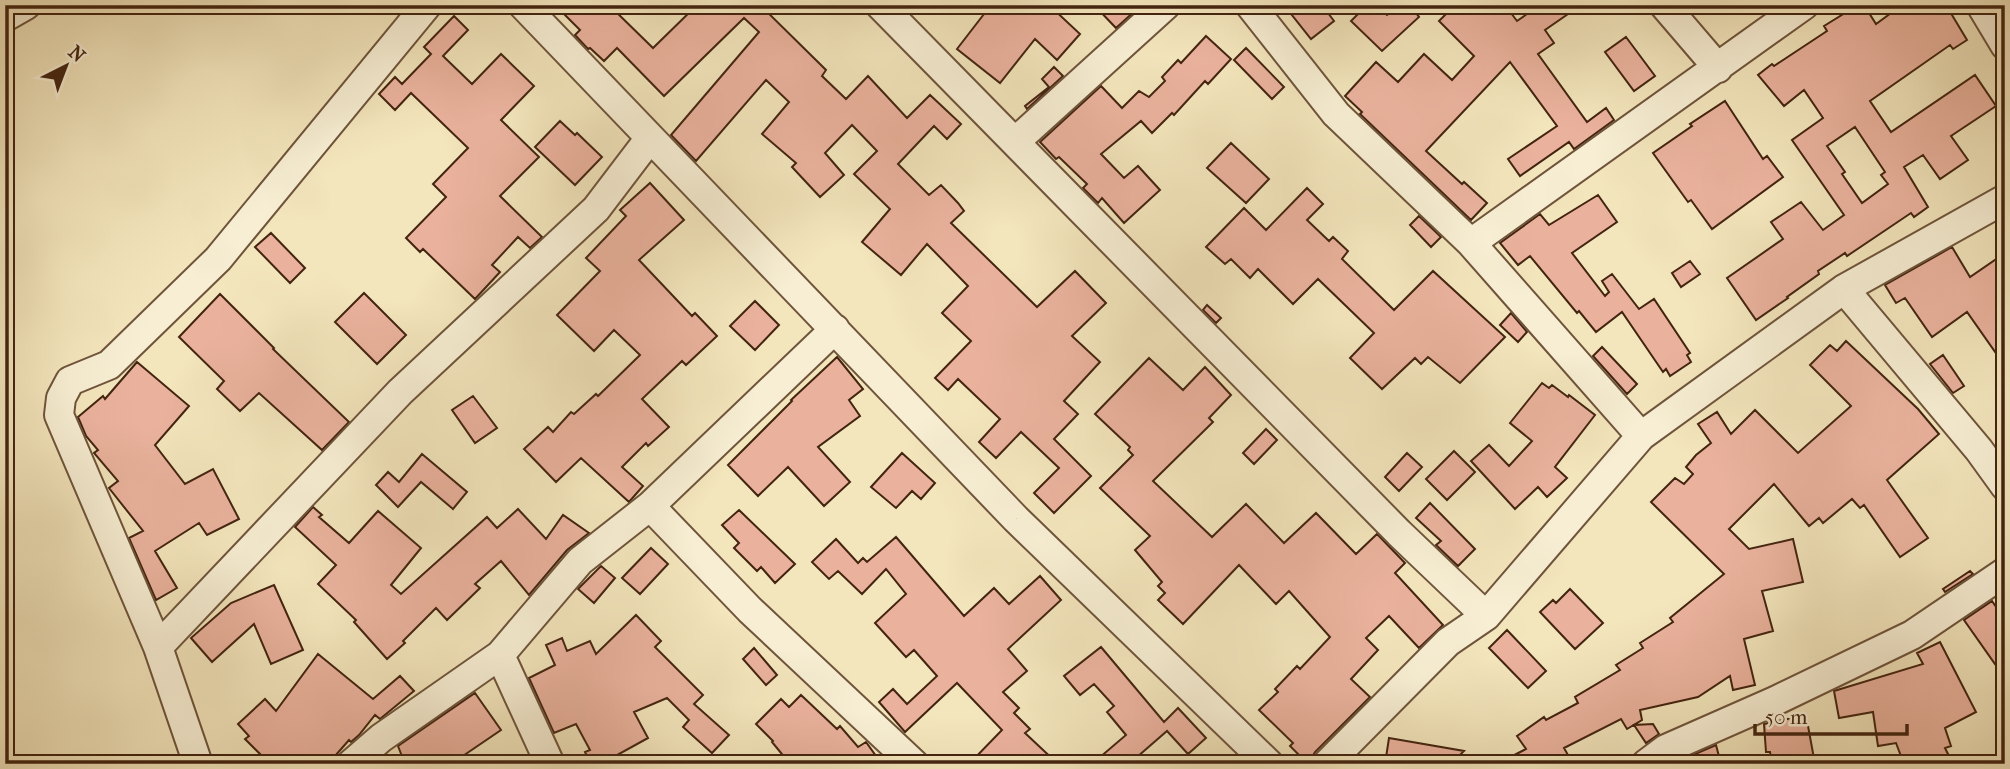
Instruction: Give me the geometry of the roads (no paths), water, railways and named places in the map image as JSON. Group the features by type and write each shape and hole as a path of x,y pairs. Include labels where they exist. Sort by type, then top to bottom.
{"street":[{"path":"5,17 26,5"},
{"path":"523,5 1016,519 1269,764"},
{"path":"880,5 1399,533 1486,616"},
{"path":"1015,142 1166,5"},
{"path":"1250,5 1336,114 1471,243 1641,436"},
{"path":"1664,5 1718,68"},
{"path":"1471,243 1804,5"},
{"path":"1981,5 2005,46"},
{"path":"198,764 158,647 59,415 61,398 71,382 109,365 218,259 421,7"},
{"path":"158,647 400,392 596,209 650,138"},
{"path":"1327,764 1448,642 1486,616 1641,436 1844,289 2005,199"},
{"path":"1844,289 1979,450 2005,486"},
{"path":"351,764 382,738 500,654 580,561 650,506 835,329"},
{"path":"650,506 750,610 914,764"},
{"path":"1646,764 1666,749 1775,701 1912,635 2005,572"},
{"path":"500,654 550,764"}]}
